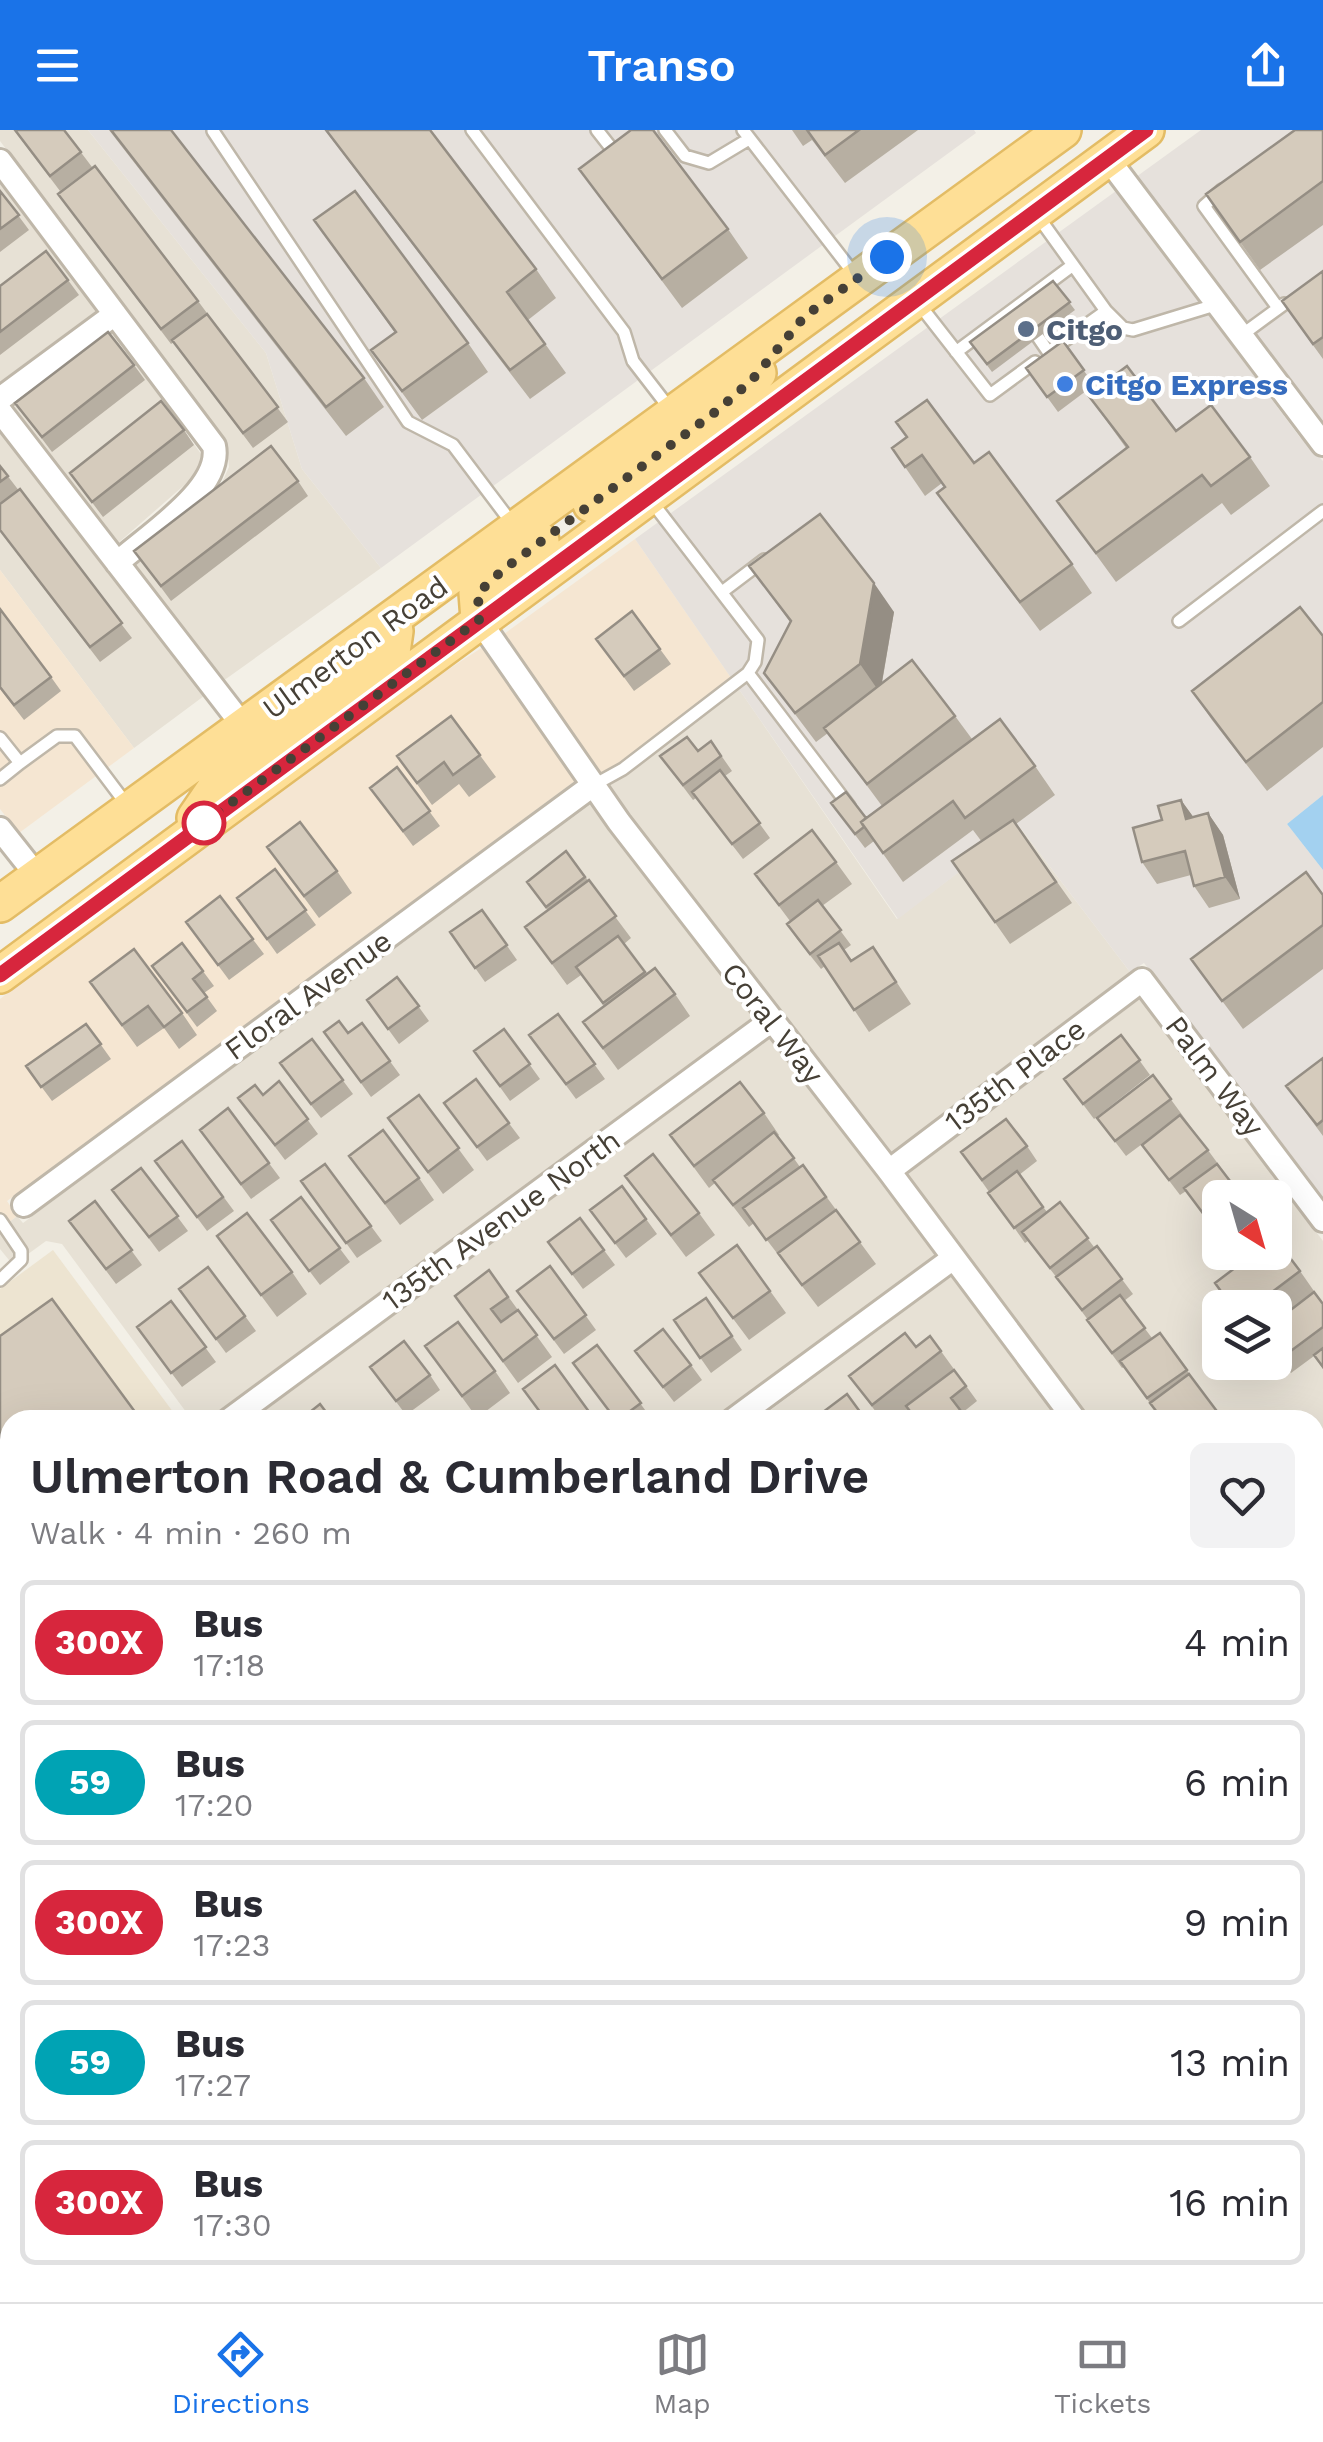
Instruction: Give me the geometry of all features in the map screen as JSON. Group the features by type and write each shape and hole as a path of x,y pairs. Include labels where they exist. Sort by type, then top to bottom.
{"main road":[{"name":"Ulmerton Road","path":"0,904 1063,130"},
{"name":"Ulmerton Road","path":"0,975 1146,130"},
{"name":"Ulmerton Road","path":"479,620 478,593 718,410 752,380 805,316"},
{"path":"177,843 221,780 392,652 394,632 389,622"}],"street":[{"path":"1108,159 1323,444"},
{"path":"0,161 214,446 218,461 208,483 116,562"},
{"path":"0,398 115,314"},
{"path":"0,411 244,727"},
{"name":"Coral Way","path":"479,620 593,785 1067,1410"},
{"name":"Floral Avenue","path":"24,1205 593,785"},
{"path":"0,829 38,876"},
{"name":"135th Place","path":"889,1171 1142,980"},
{"name":"Palm Way","path":"1142,980 1321,1214"},
{"name":"135th Avenue North","path":"243,1410 772,1020"},
{"path":"748,1410 952,1259"}],"lane":[{"path":"213,130 408,422 453,446 516,530"},
{"path":"472,130 624,332 634,361 673,412"},
{"path":"597,130 627,169"},
{"path":"665,130 685,156 709,164 746,134 857,278"},
{"path":"1240,177 1204,206 1278,308"},
{"path":"1036,213 1123,328 1134,330 1215,305"},
{"path":"956,352 1037,298 1073,264"},
{"path":"1240,338 1293,297"},
{"path":"917,300 990,395 1106,310"},
{"path":"1056,323 1068,338"},
{"path":"1038,337 1048,352"},
{"path":"1013,356 1023,370"},
{"path":"593,785 622,768 748,673 756,662 758,640 648,497"},
{"path":"1179,622 1323,511"},
{"path":"722,592 782,547"},
{"path":"748,673 852,809"},
{"path":"0,778 58,736 75,736 131,810"},
{"path":"0,738 20,763"},
{"path":"0,1220 21,1251 22,1260 0,1280"}],"shaded area":[{"path":"0,130 88,130 266,353 302,469 381,568 223,681 134,566 219,489 229,467 227,444 0,141"},
{"path":"88,130 976,133 381,568 302,469 266,353"},
{"path":"1201,130 1323,130 1323,426 1136,177"},
{"path":"0,181 97,310 0,382"},
{"path":"1116,191 1299,436 1323,461 1323,795 1287,824 1323,870 1323,1200 1144,963 1130,972 1019,826 898,919 635,539"},
{"path":"113,332 204,458 197,474 117,544 12,407"},
{"path":"0,432 204,696 134,748 0,570"},
{"path":"635,539 734,682 605,781 504,634"},
{"path":"0,570 134,748 19,833 0,809"},
{"path":"483,647 575,781 7,1201 17,1216 0,1229 0,999 351,732"},
{"path":"734,682 897,919 1019,826 1130,972 891,1153 741,964 605,781"},
{"path":"591,804 754,1017 220,1410 185,1410 62,1244 46,1241 13,1265 0,1249 0,1229 17,1216 23,1223"},
{"path":"1141,998 1277,1180 1202,1180 1202,1270 1292,1270 1292,1200 1323,1241 1323,1410 1083,1410 907,1175"},
{"path":"771,1038 935,1255 725,1410 266,1410"},
{"path":"53,1250 172,1410 0,1410 0,1289"},
{"path":"951,1277 1052,1410 771,1410"}],"water":[{"path":"1323,795 1323,870 1287,824"}],"building":[{"path":"15,130 64,130 81,152 50,176"},
{"path":"111,130 171,130 364,378 326,407"},
{"path":"326,130 430,130 536,269 507,292 545,344 510,370"},
{"path":"631,130 653,130 728,229 662,279 579,169"},
{"path":"807,130 859,130 825,155"},
{"path":"1295,130 1323,130 1323,181 1240,242 1206,194"},
{"path":"95,166 198,301 161,329 58,194"},
{"path":"0,191 19,215 0,229"},
{"path":"355,191 468,343 402,391 371,350 396,332 314,220"},
{"path":"46,251 68,280 0,332 0,286"},
{"path":"1323,271 1323,337 1313,344 1282,301"},
{"name":"Citgo","path":"1053,281 1070,302 987,364 970,342"},
{"path":"207,314 278,407 243,433 172,340"},
{"path":"108,332 134,365 42,437 15,403"},
{"path":"1063,341 1084,370 1047,397 1026,368"},
{"path":"1127,366 1176,431 1211,405 1250,457 1211,486 1202,475 1096,553 1057,501 1128,447 1088,395"},
{"path":"927,400 974,463 989,452 1072,564 1020,602 937,493 945,487 922,455 905,467 892,448 907,437 896,422"},
{"path":"161,401 184,430 92,502 70,473"},
{"path":"271,446 298,481 161,586 134,551"},
{"path":"0,466 8,476 0,482"},
{"path":"20,489 122,623 90,647 0,530 0,504"},
{"path":"820,514 874,583 860,664 795,713 764,673 791,621 749,566"},
{"path":"1300,607 1323,636 1323,702 1246,762 1192,691"},
{"path":"0,609 51,677 14,705 0,687"},
{"path":"632,611 660,649 624,676 596,639"},
{"path":"912,660 955,716 867,784 824,728"},
{"path":"451,716 480,755 453,775 444,762 417,783 397,756"},
{"path":"1000,719 1035,766 965,818 953,801 883,853 861,822"},
{"path":"687,737 698,751 711,741 721,756 683,785 660,756"},
{"path":"397,767 430,811 403,831 370,788"},
{"path":"720,770 760,823 732,844 692,792"},
{"path":"846,792 866,818 861,822 864,827 855,834 831,803"},
{"path":"1181,800 1186,819 1208,813 1225,877 1194,886 1185,851 1142,862 1133,828 1162,820 1158,806"},
{"path":"1013,820 1056,882 995,922 952,861"},
{"path":"300,822 337,871 304,896 267,847"},
{"path":"812,830 836,862 779,905 755,874"},
{"path":"566,851 585,877 546,907 527,882"},
{"path":"275,869 306,910 267,939 237,898"},
{"path":"1306,872 1323,895 1323,925 1222,1001 1191,959"},
{"path":"589,880 616,916 552,963 525,927"},
{"path":"220,896 253,939 218,965 186,922"},
{"path":"818,900 841,930 810,954 787,924"},
{"path":"482,910 507,945 475,968 450,932"},
{"path":"618,936 645,972 603,1003 576,967"},
{"path":"182,943 203,971 193,979 207,997 187,1012 152,966"},
{"path":"839,943 851,961 873,947 896,982 854,1010 818,956"},
{"path":"134,949 182,1013 164,1027 148,1006 122,1025 90,982"},
{"path":"655,968 675,994 603,1048 583,1022"},
{"path":"397,977 419,1006 388,1029 367,1000"},
{"path":"558,1014 595,1064 566,1084 529,1035"},
{"path":"339,1021 348,1033 362,1023 390,1061 361,1082 324,1032"},
{"path":"86,1024 101,1044 41,1087 26,1066"},
{"path":"504,1029 530,1064 500,1086 474,1051"},
{"path":"1121,1035 1140,1060 1083,1104 1064,1079"},
{"path":"312,1039 343,1080 311,1104 280,1063"},
{"path":"1323,1058 1323,1120 1317,1125 1286,1086"},
{"path":"1153,1075 1171,1099 1115,1141 1097,1118"},
{"path":"476,1079 509,1123 477,1147 444,1103"},
{"path":"279,1081 308,1119 275,1145 238,1098 255,1085 263,1095"},
{"path":"740,1082 764,1113 694,1166 670,1135"},
{"path":"419,1095 459,1148 428,1172 388,1118"},
{"path":"228,1108 269,1163 241,1184 200,1130"},
{"path":"1180,1115 1208,1150 1169,1180 1142,1145"},
{"path":"1006,1119 1027,1146 982,1180 961,1152"},
{"path":"383,1130 419,1178 385,1203 349,1156"},
{"path":"774,1132 794,1158 733,1205 713,1180"},
{"path":"182,1141 223,1197 197,1217 155,1161"},
{"path":"653,1154 699,1213 671,1235 625,1176"},
{"path":"325,1164 371,1226 346,1243 301,1181"},
{"path":"1217,1164 1229,1180 1202,1180 1202,1212 1184,1188"},
{"path":"803,1165 826,1197 766,1240 743,1208"},
{"path":"141,1168 178,1216 149,1237 112,1190"},
{"path":"1017,1171 1043,1207 1014,1228 988,1193"},
{"path":"622,1186 646,1219 615,1243 590,1210"},
{"path":"301,1197 340,1248 309,1271 271,1220"},
{"path":"95,1201 132,1250 106,1269 69,1221"},
{"path":"1060,1202 1088,1238 1050,1268 1022,1232"},
{"path":"836,1210 860,1242 802,1285 778,1253"},
{"path":"247,1213 292,1272 261,1295 217,1236"},
{"path":"580,1218 604,1250 572,1274 548,1242"},
{"path":"737,1245 770,1291 733,1318 699,1273"},
{"path":"1097,1246 1122,1279 1082,1310 1056,1277"},
{"path":"1292,1260 1300,1271 1275,1290 1220,1290 1215,1283 1232,1270 1292,1270"},
{"path":"550,1266 586,1315 554,1339 517,1291"},
{"path":"208,1267 245,1316 216,1339 179,1289"},
{"path":"489,1270 508,1297 491,1309 501,1322 518,1310 537,1335 503,1361 455,1296"},
{"path":"1314,1292 1323,1304 1323,1327 1292,1350 1292,1309"},
{"path":"1120,1295 1145,1328 1112,1353 1087,1320"},
{"path":"706,1298 732,1336 700,1358 674,1320"},
{"path":"52,1299 134,1410 0,1410 0,1336"},
{"path":"171,1301 206,1347 171,1373 137,1327"},
{"path":"458,1322 495,1371 462,1396 425,1346"},
{"path":"663,1329 691,1365 663,1387 635,1351"},
{"path":"905,1333 916,1347 930,1336 941,1351 872,1405 849,1376"},
{"path":"1160,1333 1187,1370 1147,1398 1120,1361"},
{"path":"404,1341 430,1375 396,1401 370,1367"},
{"path":"597,1345 641,1403 632,1410 608,1410 573,1363"},
{"path":"1323,1348 1323,1367 1314,1355"},
{"path":"555,1365 588,1410 539,1410 523,1389"},
{"path":"954,1370 966,1386 951,1398 960,1410 909,1410 906,1406"},
{"path":"1189,1374 1216,1410 1155,1410 1150,1403"},
{"path":"847,1394 859,1410 826,1410"}],"bus line":[{"name":"300X","path":"0,975 1146,130"}],"place":[{"name":"Citgo","path":"1026,329"},
{"name":"Citgo Express","path":"1065,384"}],"route":[{"path":"204,823 479,620 478,593 504,569 718,410 752,380 805,316 887,257"}]}
